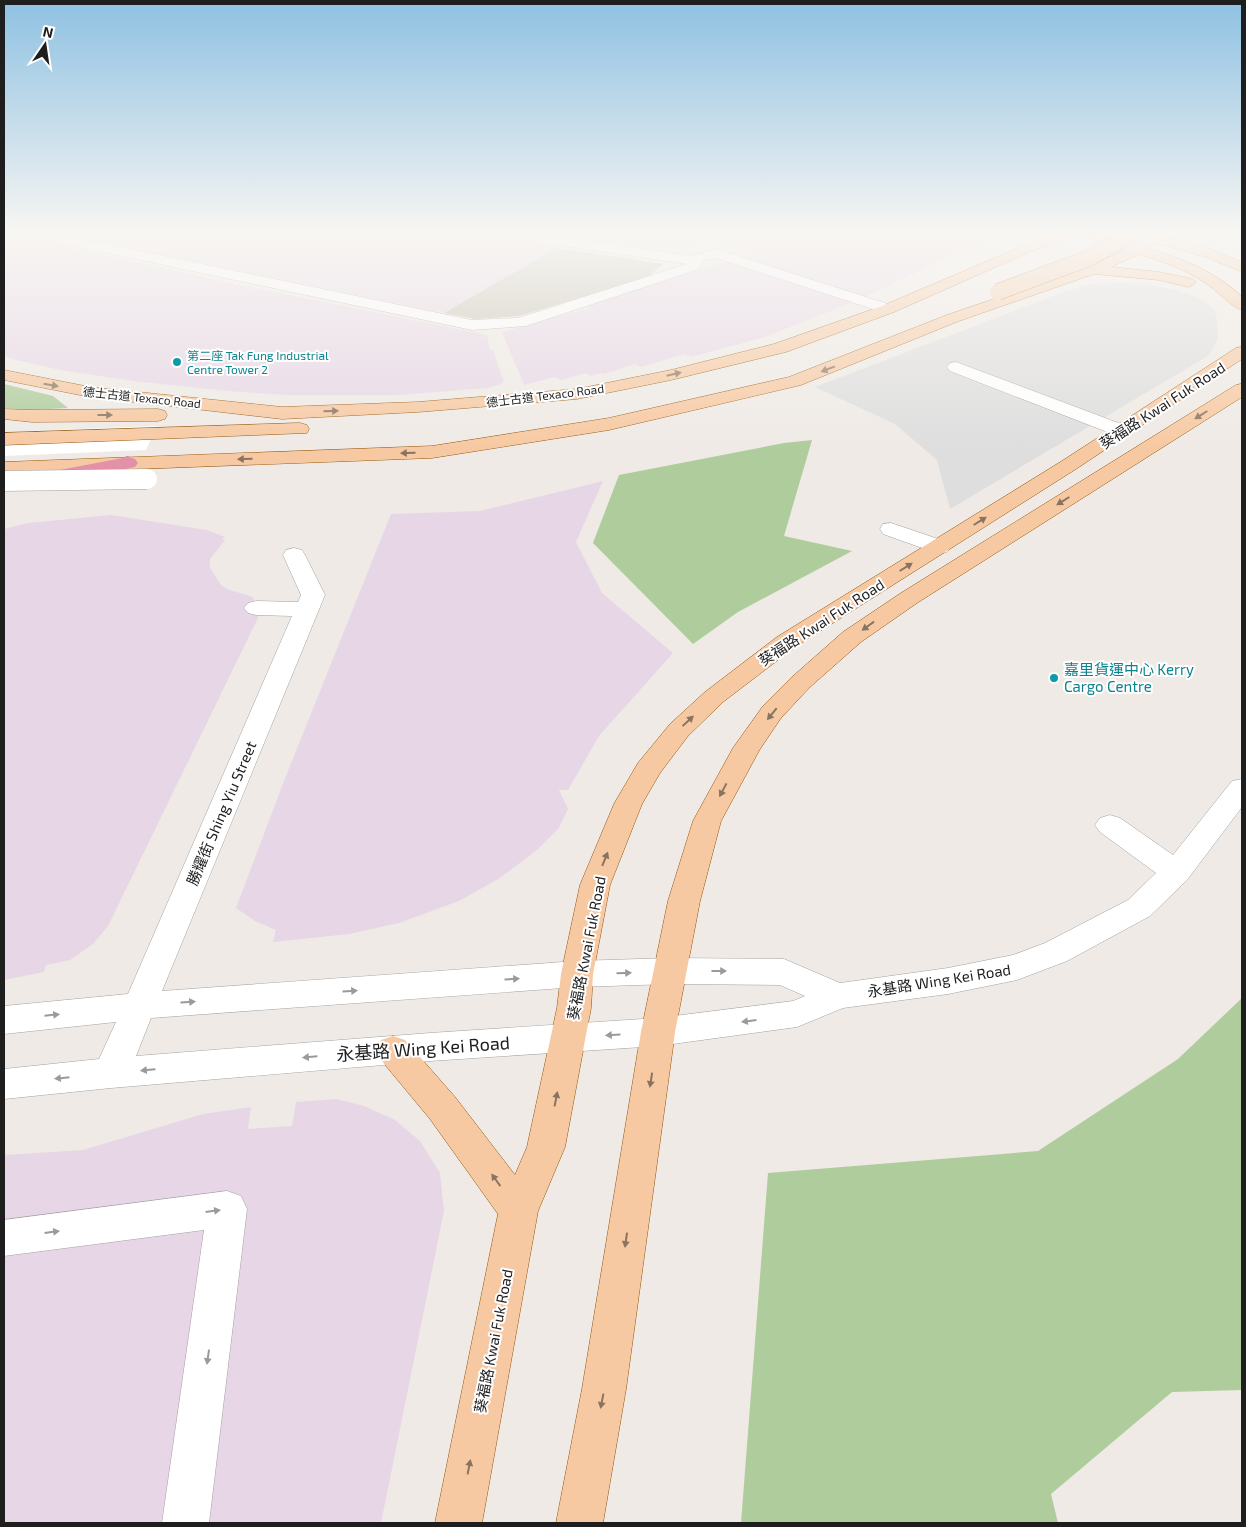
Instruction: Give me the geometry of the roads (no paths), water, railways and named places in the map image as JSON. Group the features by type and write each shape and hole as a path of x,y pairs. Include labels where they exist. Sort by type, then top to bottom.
{"highway":[{"path":"4,488 128,462"}],"main road":[{"name":"德士古道 Texaco Road","path":"4,375 90,392 282,413 418,408 578,394 671,375 780,348 895,315 910,306"},
{"path":"716,399 774,372 922,321 955,306"},
{"name":"德士古道 Texaco Road","path":"4,468 432,452 609,424 795,381 987,306"},
{"path":"458,427 590,407 691,387 797,356 895,315"},
{"name":"葵福路 Kwai Fuk Road","path":"458,1523 518,1211 546,1147 568,1038 577,974 595,885 628,804 648,769 679,730 714,697 786,642 1122,431 1242,352"},
{"name":"葵福路 Kwai Fuk Road","path":"579,1523 604,1388 658,1032 684,901 707,821 747,748 772,712 801,682 852,637 908,598 1242,389"},
{"path":"458,427 578,394"},
{"path":"4,414 41,416 282,413"},
{"name":"德士古道 Texaco Road","path":"4,439 381,426 458,427 609,424"},
{"name":"德士古道 Texaco Road","path":"4,451 458,427"},
{"path":"393,1050 455,1124 518,1211"}],"street":[{"path":"381,306 472,325 520,323 571,306"},
{"path":"870,306 895,315"},
{"path":"956,367 1122,431"},
{"path":"4,481 147,479"},
{"path":"891,529 939,547"},
{"name":"勝耀街 Shing Yiu Street","path":"111,1073 314,595 294,555"},
{"path":"256,608 308,609"},
{"name":"永基路 Wing Kei Road","path":"4,1084 111,1073 393,1050 658,1032 797,1014 838,996 948,981 1017,967 1056,952 1139,908 1176,872 1242,788"},
{"path":"1110,825 1176,872"},
{"path":"4,1020 139,1006 577,974 670,971 784,972 838,996"},
{"path":"4,1238 227,1210 185,1523"}],"place":[{"name":"第二座 Tak Fung Industrial Centre Tower 2","path":"177,362"},
{"name":"嘉里貨運中心 Kerry Cargo Centre","path":"1054,678"}]}
